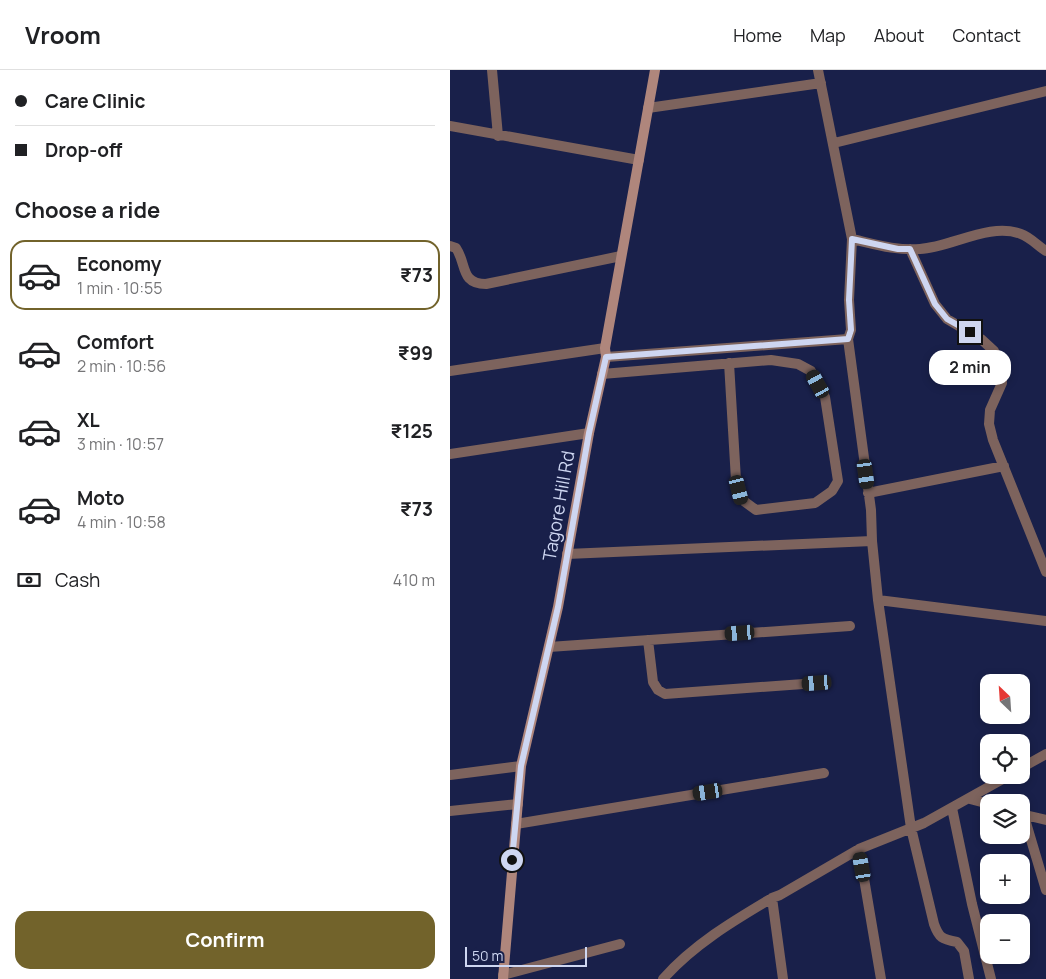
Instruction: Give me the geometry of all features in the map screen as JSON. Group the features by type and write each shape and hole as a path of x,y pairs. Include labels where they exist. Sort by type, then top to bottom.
{"main road":[{"name":"Tagore Hill Rd","path":"503,977 521,766 549,647 589,433 602,374 621,256 655,70"}],"street":[{"path":"492,70 498,136"},
{"path":"818,70 852,239 849,300 851,330 848,339 871,510 878,600 911,828 938,935 957,942 964,951 969,979"},
{"path":"648,108 821,83"},
{"path":"834,143 1046,91"},
{"path":"450,126 639,160"},
{"path":"852,239 898,249 921,250 1007,230 1023,234 1046,251"},
{"path":"450,246 456,248 461,255 470,280 477,284 486,284 621,256"},
{"path":"910,249 935,304 947,319 981,339 994,351 1001,366 1002,383 990,410 989,424 1046,572"},
{"path":"450,371 605,353 848,339"},
{"path":"602,374 729,363 771,360 798,364 811,371 825,397 838,482 832,491 815,502 756,510 741,499 736,480 729,363"},
{"path":"450,454 589,433"},
{"path":"868,493 1004,466"},
{"path":"567,554 872,542"},
{"path":"878,600 1046,621"},
{"path":"549,647 850,626"},
{"path":"648,640 654,682 658,690 665,694 817,683"},
{"path":"1030,763 1046,754"},
{"path":"450,775 521,766"},
{"path":"516,824 824,773"},
{"path":"663,979 672,969 719,930 772,898 859,849 924,823 995,784"},
{"path":"970,799 980,802"},
{"path":"450,810 518,804"},
{"path":"952,808 972,904 991,979"},
{"path":"1030,817 1046,820"},
{"path":"1030,838 1046,890"},
{"path":"859,849 881,979"},
{"path":"772,898 783,979"},
{"path":"503,977 620,944"}],"route":[{"path":"512,860 521,766 558,607 589,433 606,357 848,339 851,330 849,300 852,239 898,249 910,249 935,304 947,319 970,332"}]}
